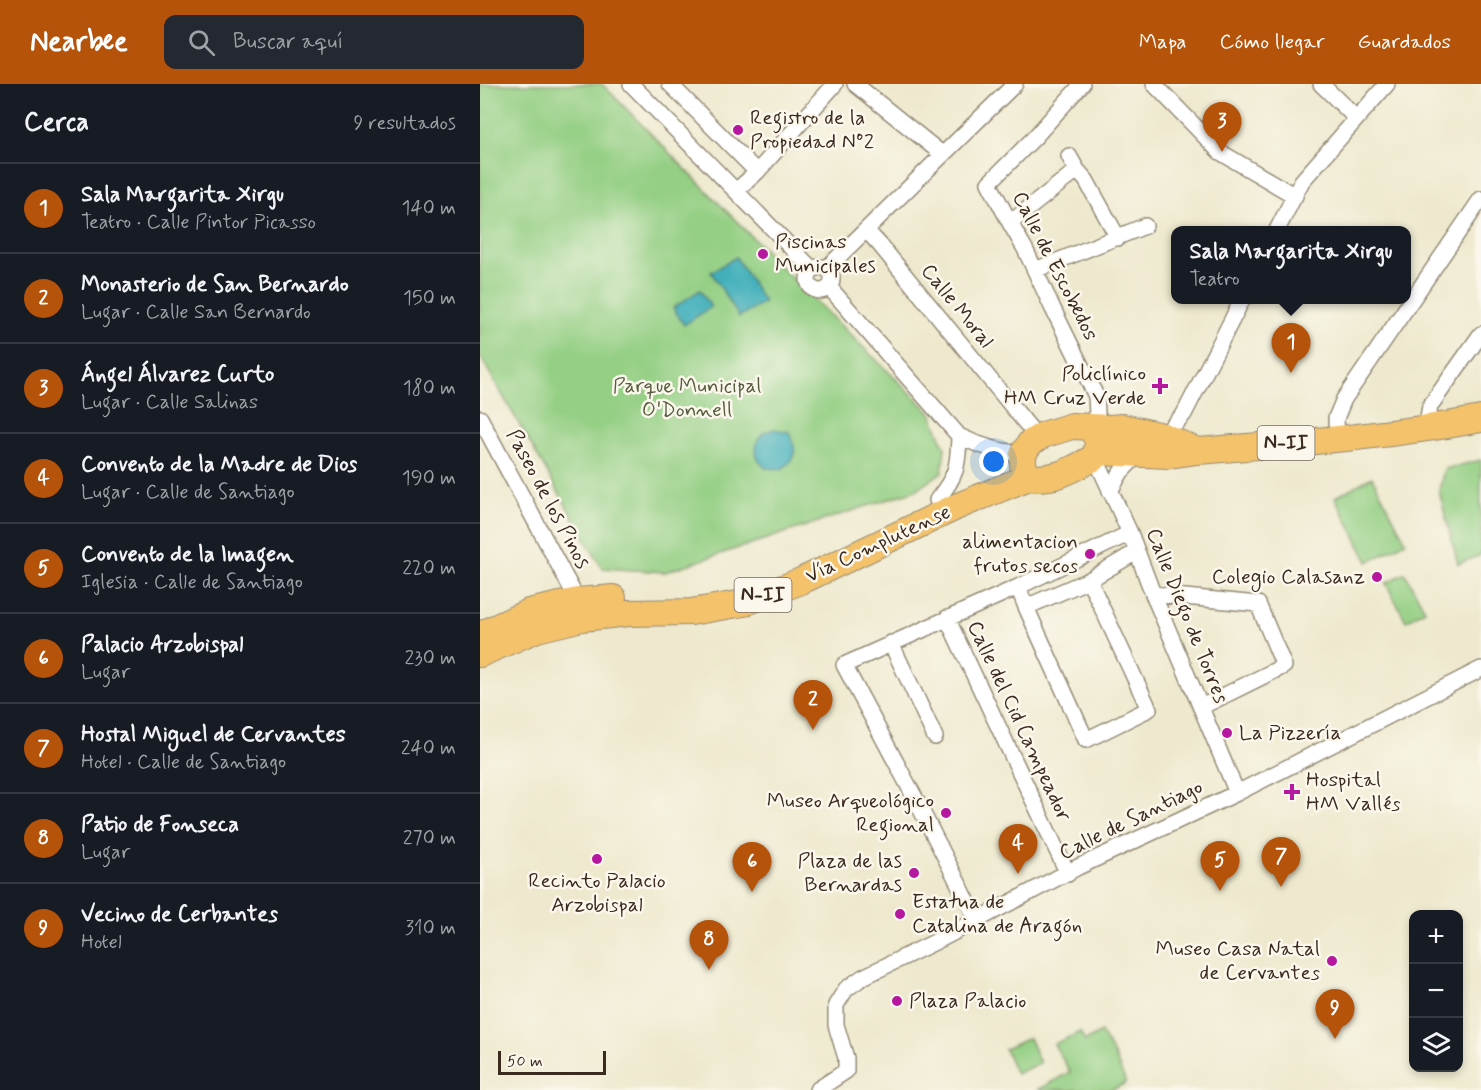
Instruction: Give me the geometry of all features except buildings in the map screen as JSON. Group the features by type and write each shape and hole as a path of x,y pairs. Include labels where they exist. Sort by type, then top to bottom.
{"main road":[{"name":"N-II","path":"1096,455 1169,455 1426,429 1481,419"},
{"path":"1072,426 1089,427 1099,440 1096,455 1056,476 1042,479 1028,459 1043,435 1072,426"},
{"name":"N-II","path":"1089,427 1122,427 1163,436 1197,451"},
{"name":"Vía Complutense","path":"480,635 530,612 578,601 627,596 693,594 740,585 794,567 1028,459"},
{"name":"Vía Complutense","path":"480,654 537,629 582,618 629,613 692,612 744,603 801,581 958,506 1028,459"}],"street":[{"path":"631,84 736,191 819,270 831,276 829,288 959,436 977,445 1028,459"},
{"path":"670,84 757,172"},
{"path":"736,191 757,172 835,84"},
{"path":"855,84 942,154"},
{"path":"819,270 866,230 1015,84"},
{"name":"Calle de Escobedos","path":"1082,84 1034,138 989,183 1025,249 1096,396 1097,413 1089,427"},
{"path":"1155,84 1220,152 1295,196"},
{"path":"1322,84 1356,118"},
{"path":"1280,226 1302,182 1387,84"},
{"path":"1070,156 1118,238"},
{"path":"1010,223 1077,170"},
{"path":"1411,301 1481,199"},
{"path":"1035,270 1145,226"},
{"name":"Calle Moral","path":"866,230 880,245 1028,459"},
{"path":"1163,436 1184,414 1240,304"},
{"path":"1337,439 1336,418 1344,399 1409,304"},
{"path":"1426,429 1430,406 1481,334"},
{"name":"Paseo de los Pinos","path":"480,418 578,601"},
{"path":"937,500 951,483 957,467 959,436"},
{"path":"1110,491 1121,472 1138,454"},
{"name":"Calle Diego de Torres","path":"1096,455 1237,793"},
{"path":"977,920 844,665 1130,533"},
{"path":"1026,607 1089,580 1136,552"},
{"path":"1018,586 1086,740 1149,709 1089,580"},
{"path":"1153,594 1258,604 1284,666 1201,707"},
{"name":"Calle del Cid Campeador","path":"947,618 1068,874"},
{"path":"891,644 935,737"},
{"name":"Calle de Santiago","path":"817,1090 846,1071 846,1058 836,1025 836,1005 846,989 863,977 1078,867 1237,793 1481,669"}],"green space":[{"name":"Parque Municipal O'Donnell","path":"480,84 602,84 801,287 931,413 945,448 942,472 916,490 665,572 602,568 480,356"},
{"path":"1481,460 1481,555 1458,564 1439,491 1444,469"},
{"path":"1372,477 1406,542 1368,562 1335,497"},
{"path":"1405,573 1425,610 1406,621 1386,583"},
{"path":"1080,1032 1085,1041 1101,1032 1126,1083 1112,1090 1037,1090 1070,1072 1054,1044"},
{"path":"1029,1038 1040,1063 1016,1074 1005,1049"}],"water":[{"path":"736,257 764,302 739,317 711,272"},
{"path":"700,290 711,307 684,325 673,308"},
{"path":"774,429 789,432 795,448 791,461 782,469 765,468 758,460 756,452 757,441 763,433"}],"place":[{"name":"Registro de la Propiedad Nº2","path":"738,130"},
{"name":"Ángel Álvarez Curto","path":"1222,152"},
{"name":"Piscinas Municipales","path":"763,254"},
{"name":"Sala Margarita Xirgu","path":"1291,373"},
{"name":"Policlínico HM Cruz Verde","path":"1160,386"},
{"name":"alimentacion frutos secos","path":"1090,554"},
{"name":"Colegio Calasanz","path":"1377,577"},
{"name":"Monasterio de San Bernardo","path":"813,730"},
{"name":"La Pizzería","path":"1227,733"},
{"name":"Hospital HM Vallés","path":"1292,792"},
{"name":"Museo Arqueológico Regional","path":"946,813"},
{"name":"Recinto Palacio Arzobispal","path":"597,859"},
{"name":"Plaza de las Bernardas","path":"914,873"},
{"name":"Convento de la Madre de Dios","path":"1018,874"},
{"name":"Hostal Miguel de Cervantes","path":"1281,887"},
{"name":"Convento de la Imagen","path":"1220,891"},
{"name":"Palacio Arzobispal","path":"752,892"},
{"name":"Estatua de Catalina de Aragón","path":"900,914"},
{"name":"Museo Casa Natal de Cervantes","path":"1332,961"},
{"name":"Patio de Fonseca","path":"709,970"},
{"name":"Plaza Palacio","path":"897,1001"},
{"name":"Vecino de Cerbantes","path":"1335,1039"}]}
